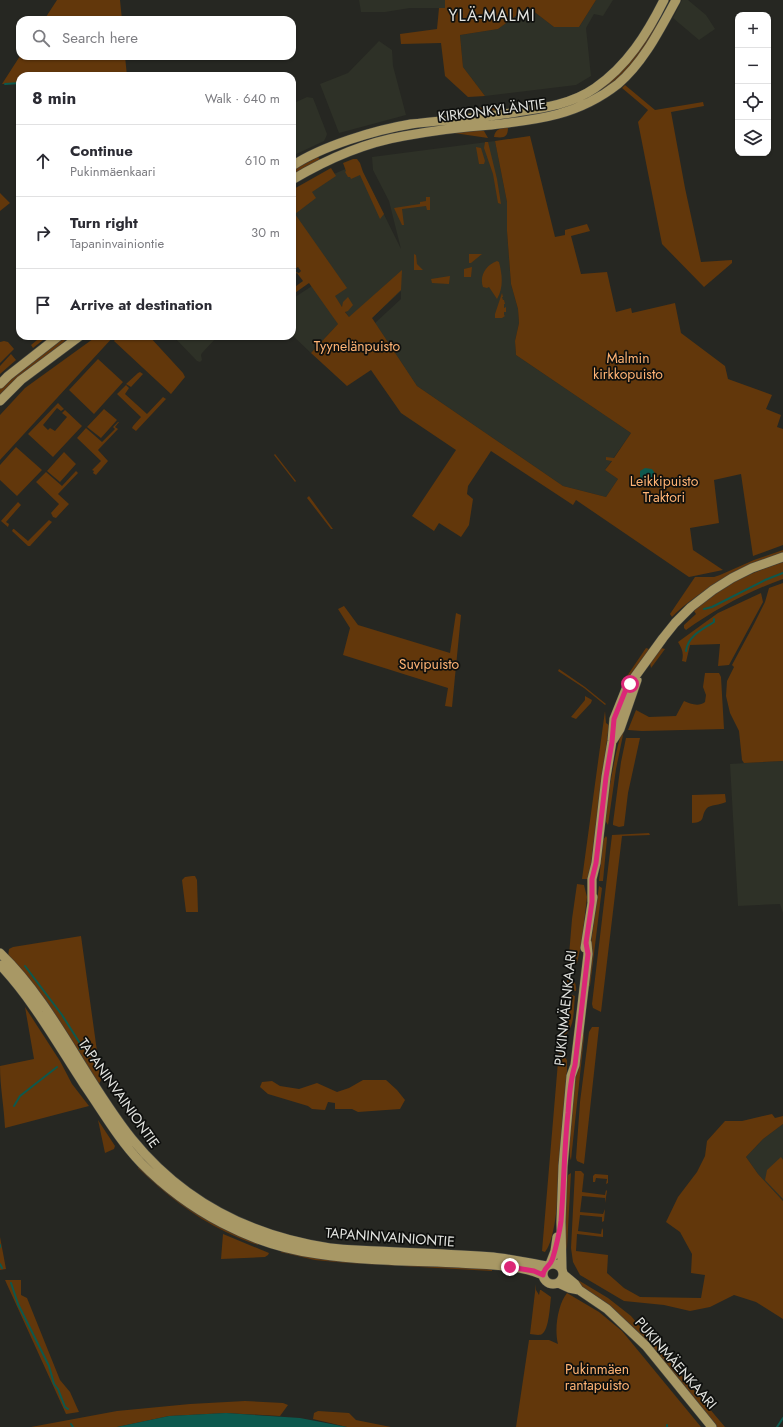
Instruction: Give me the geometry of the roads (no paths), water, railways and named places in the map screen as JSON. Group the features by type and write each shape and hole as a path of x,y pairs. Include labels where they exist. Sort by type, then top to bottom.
{"main road":[{"name":"KIRKONKYLÄNTIE","path":"296,163 336,145 367,134 392,128 419,123 533,110 575,99 604,82 624,63 647,32 664,0"},
{"name":"KIRKONKYLÄNTIE","path":"296,178 340,154 382,140 412,134 543,119 567,112 589,103 619,83 644,55 676,0"},
{"path":"0,384 54,340"},
{"path":"0,401 21,380 75,340"},
{"name":"PUKINMÄENKAARI","path":"562,1272 561,1222 564,1151 571,1076 575,1065 584,994 588,954 586,943 592,902 597,884 596,863 606,777 614,719 617,709 626,689 675,623 702,598 722,584 752,568 783,557"},
{"name":"TAPANINVAINIONTIE","path":"0,953 32,990 118,1121 150,1160 169,1178 198,1200 218,1212 239,1223 265,1233 300,1243 332,1248 494,1257 549,1265"},
{"name":"TAPANINVAINIONTIE","path":"0,964 28,998 131,1151 164,1185 216,1220 237,1231 276,1245 318,1254 494,1265 531,1271 543,1275"},
{"name":"PUKINMÄENKAARI","path":"561,1222 555,1251 549,1265 543,1271 543,1275 547,1282 551,1284 558,1283 569,1288 579,1290"},
{"name":"PUKINMÄENKAARI","path":"549,1265 557,1265 579,1290 606,1309 646,1346 712,1427"},
{"path":"558,1283 561,1280 562,1272"}],"water":[{"path":"645,468 652,469 656,475 653,485 643,485 640,480 640,471"},
{"path":"226,1413 300,1418 347,1427 117,1427 169,1416"}],"waterway":[{"path":"5,84 16,83"},
{"path":"704,609 712,607 765,580 783,573"},
{"path":"686,651 687,646 693,637 700,630 714,622 714,619"},
{"path":"25,966 62,1015 81,1045 82,1048 80,1049"},
{"path":"14,1106 20,1096 57,1067"},
{"path":"0,1264 2,1268"},
{"path":"11,1283 18,1304 49,1366 54,1384 58,1389 65,1407 68,1409"},
{"path":"777,1427 783,1418"}],"district":[{"name":"YLÄ-MALMI","path":"492,15"}],"park label":[{"name":"Tyynelänpuisto","path":"357,346"},
{"name":"Malmin kirkkopuisto","path":"628,366"},
{"name":"Leikkipuisto Traktori","path":"664,490"},
{"name":"Suvipuisto","path":"429,664"},
{"name":"Pukinmäen rantapuisto","path":"597,1378"}]}
